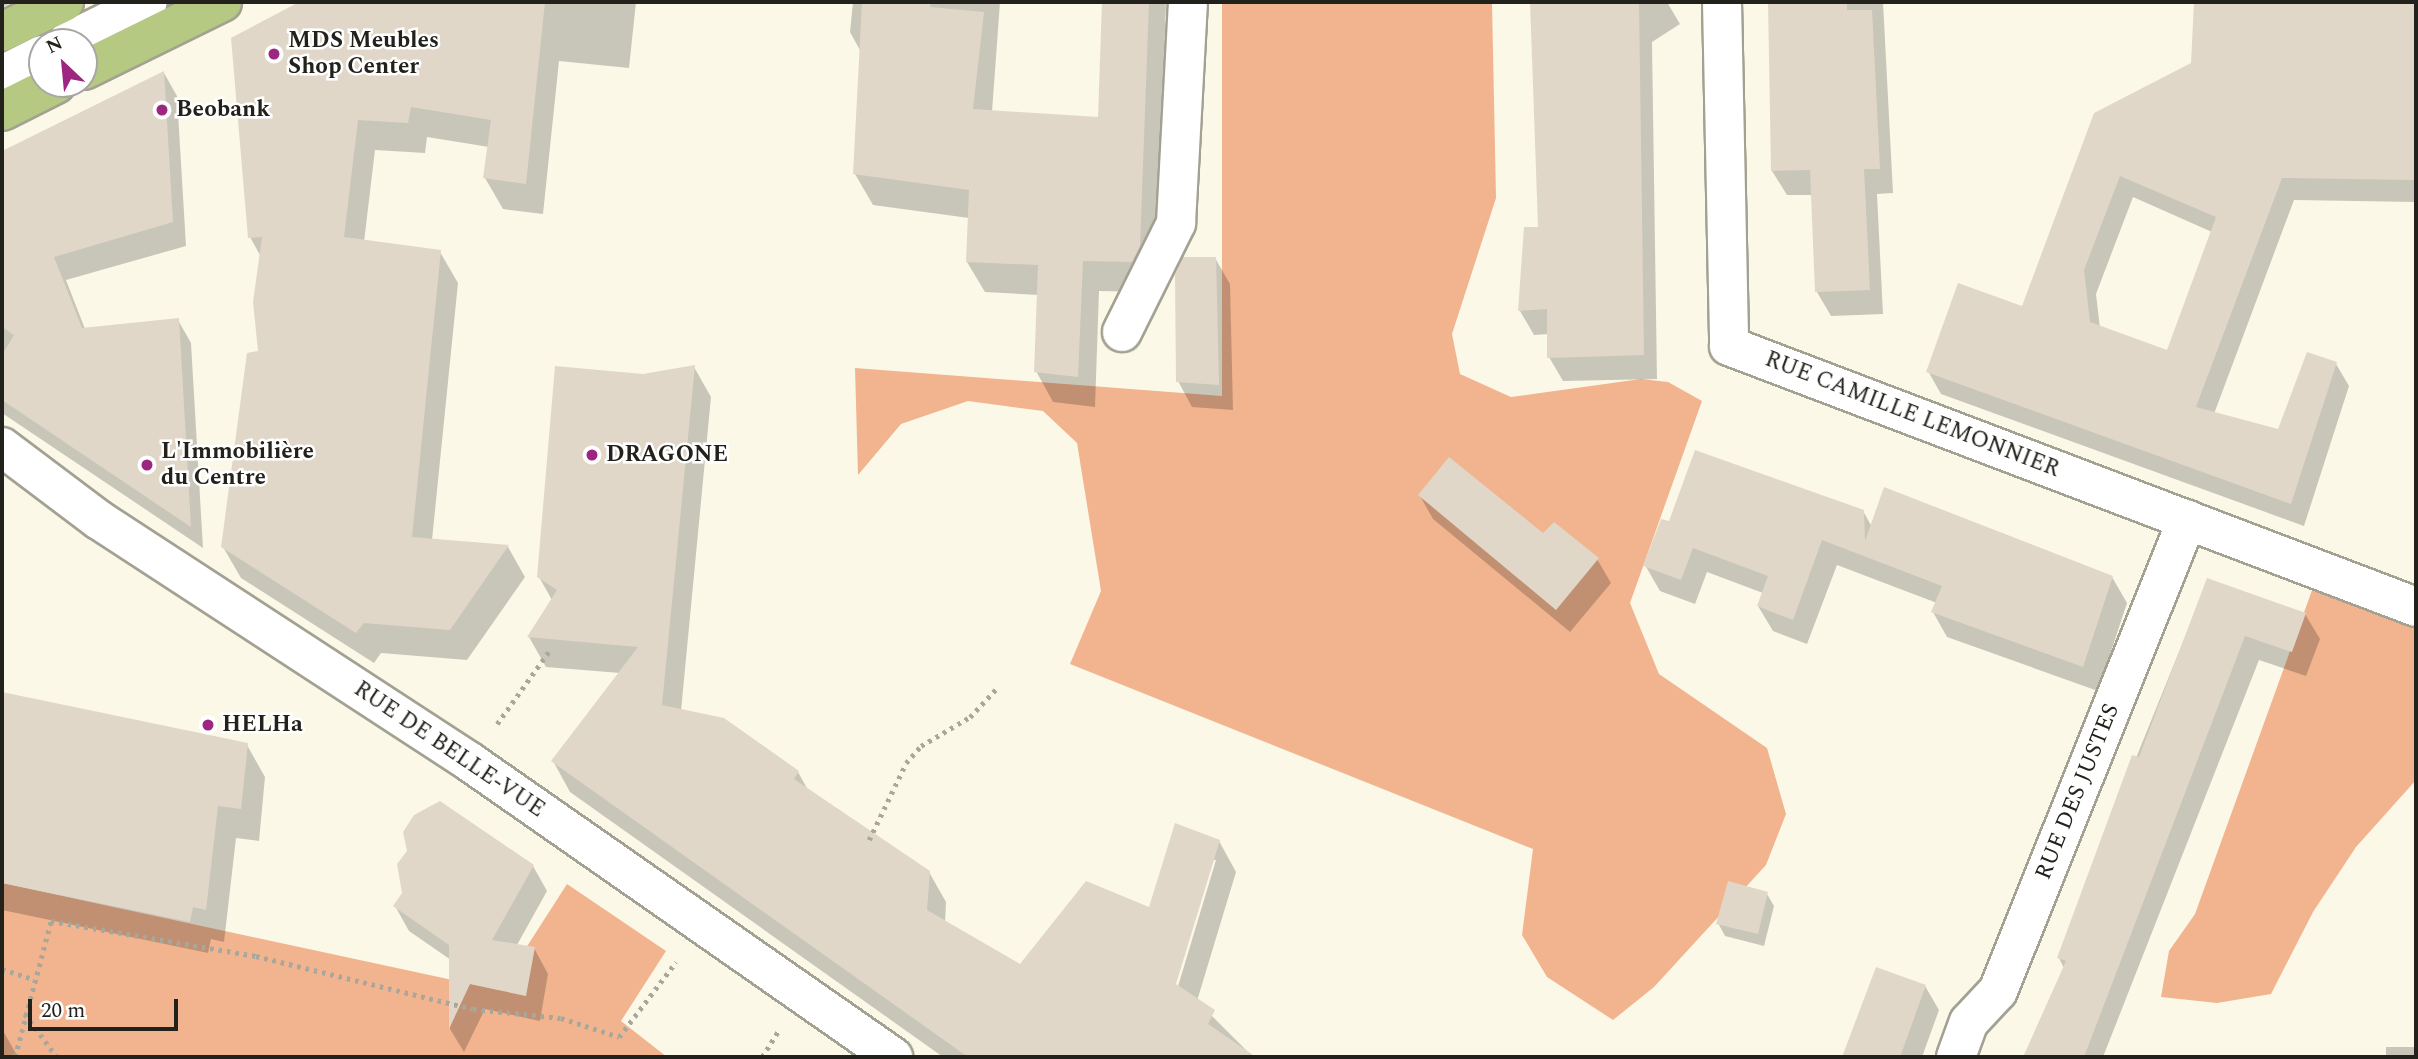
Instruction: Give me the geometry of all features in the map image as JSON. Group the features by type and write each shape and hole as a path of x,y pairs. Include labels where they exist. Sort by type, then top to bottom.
{"main road":[{"path":"2,32 64,2"},
{"path":"98,63 222,2"},
{"path":"2,111 28,98"}],"street":[{"path":"95,28 148,2"},
{"path":"1122,332 1176,223 1188,2"},
{"name":"RUE CAMILLE LEMONNIER","path":"1722,2 1729,346 2416,607"},
{"path":"2,75 28,62"},
{"name":"RUE DE BELLE-VUE","path":"2,447 99,520 470,762 893,1057"},
{"name":"RUE DES JUSTES","path":"1956,1057 1969,1022 1998,991 2187,520"}],"path":[{"path":"470,762 550,650"},
{"path":"869,841 906,763 921,746 970,717 996,689"},
{"path":"15,1057 33,979 51,921 256,956 473,1009 561,1018 619,1037 703,924"},
{"path":"2,969 33,979"},
{"path":"25,1014 57,1057"}],"shaded area":[{"path":"1222,2 1492,2 1496,198 1452,334 1460,374 1511,397 1641,379 1668,382 1702,401 1630,603 1659,674 1767,748 1786,814 1766,865 1654,987 1613,1020 1547,977 1522,935 1533,849 1070,664 1101,591 1077,443 1043,411 968,401 901,424 858,475 855,368 1222,396"},
{"path":"2315,582 2416,620 2416,780 2356,847 2313,912 2271,994 2217,1003 2161,997 2169,951 2195,914"},
{"path":"2,883 499,990 567,884 666,951 621,1021 667,1057 2,1057"}],"building":[{"path":"299,2 545,2 526,184 483,178 491,120 411,107 408,123 358,120 344,237 441,250 412,537 509,545 450,630 364,623 356,633 221,547 247,353 258,351 253,302 262,237 248,238 231,38"},
{"path":"862,2 931,2 930,7 984,12 973,109 1098,117 1102,2 1149,2 1140,246 1132,262 1083,261 1078,377 1034,372 1038,265 966,262 969,190 853,174"},
{"path":"1530,2 1639,2 1644,355 1547,358 1547,309 1518,311 1524,227 1538,227"},
{"path":"1768,2 1847,2 1847,10 1872,10 1880,169 1864,169 1870,290 1815,292 1810,170 1771,171"},
{"path":"2194,2 2415,2 2416,180 2282,178 2196,407 2278,429 2307,352 2337,362 2291,504 1926,372 1958,283 2022,306 2094,113 2191,63","holes":["2120,176 2216,217 2167,350 2090,322 2084,270"]},
{"path":"164,71 173,222 54,257 82,328 179,318 191,527 2,400 2,355 14,335 2,327 2,151"},
{"path":"1183,257 1216,257 1219,385 1176,382 1175,275"},
{"path":"695,365 662,705 724,718 799,771 794,779 930,871 927,910 1020,964 1086,881 1149,907 1175,823 1220,840 1176,984 1215,1010 1208,1024 1256,1057 968,1057 551,761 638,647 527,637 557,590 537,577 555,366 643,374"},
{"path":"1695,450 1864,510 1865,541 1884,487 2113,576 2083,667 1931,612 1942,586 1822,540 1793,620 1757,606 1768,576 1693,548 1681,580 1643,566 1661,519 1669,521"},
{"path":"1449,457 1543,533 1554,522 1599,558 1556,610 1418,495"},
{"path":"2207,578 2306,613 2292,652 2245,636 2084,1057 2023,1057 2066,961 2057,958 2132,755 2139,757"},
{"path":"2,692 248,743 241,809 218,806 206,910 193,907 190,922 2,883"},
{"path":"440,801 534,865 492,940 535,947 526,996 470,984 449,1029 449,945 393,906 402,893 397,864 407,851 403,832 414,815"},
{"path":"1728,881 1768,892 1758,934 1716,924"},
{"path":"1876,967 1926,985 1900,1057 1842,1057"}],"place":[{"name":"MDS Meubles Shop Center","path":"274,54"},
{"name":"Beobank","path":"162,110"},
{"name":"DRAGONE","path":"592,455"},
{"name":"L'Immobilière du Centre","path":"147,465"},
{"name":"HELHa","path":"208,725"}]}
